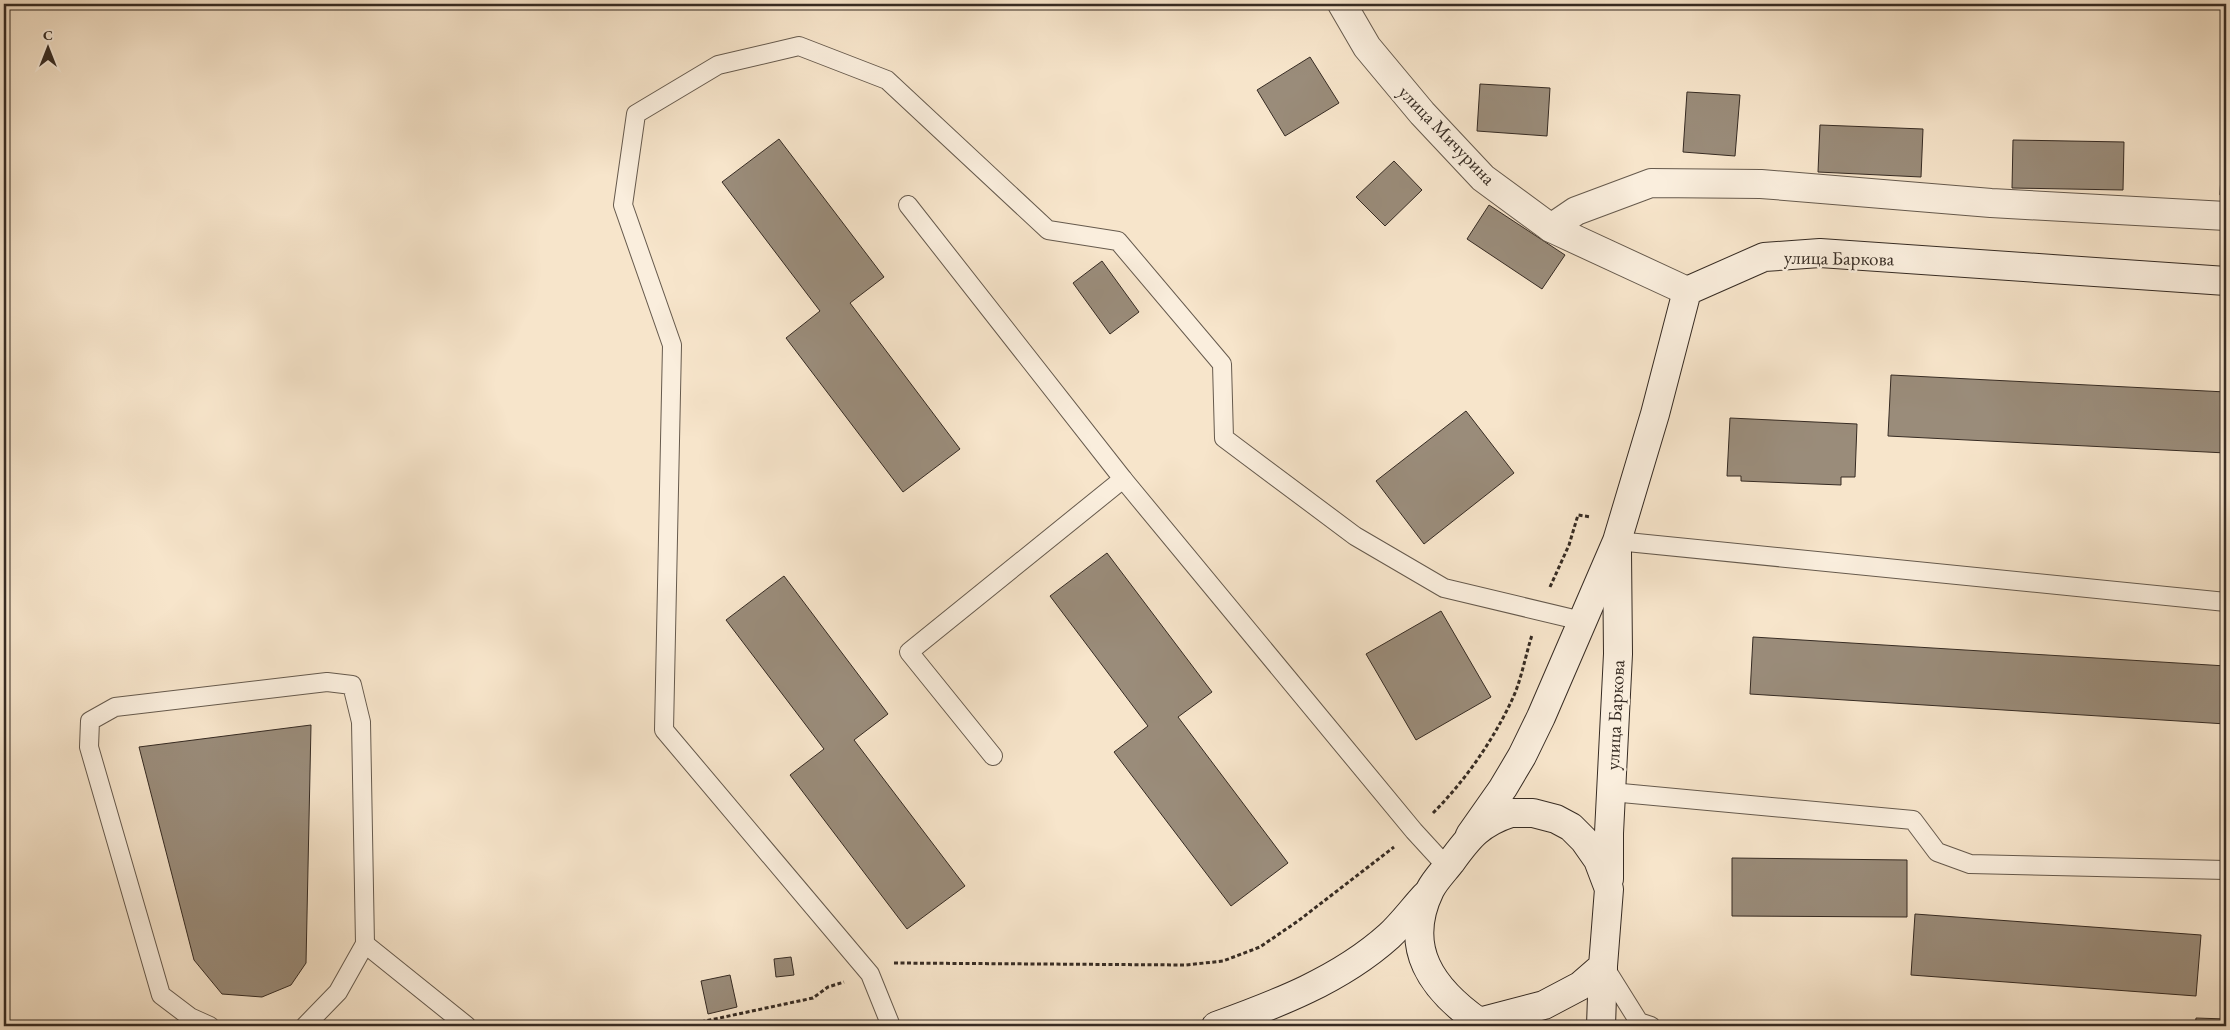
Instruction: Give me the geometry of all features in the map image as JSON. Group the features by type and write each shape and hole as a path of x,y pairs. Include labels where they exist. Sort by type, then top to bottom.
{"main road":[{"name":"улица Мичурина","path":"1342,4 1367,47 1422,113 1483,178 1551,228 1687,291"},
{"path":"1551,228 1576,211 1651,183 1761,184 1991,203 2226,216"},
{"name":"улица Баркова","path":"1431,889 1503,788 1522,756 1541,717 1620,531 1655,414 1687,291 1764,257 1820,253 2226,281"},
{"name":"улица Баркова","path":"1601,1026 1609,889 1611,792 1618,654 1620,531"},
{"path":"1470,835 1493,819 1511,813 1533,813 1556,819 1571,827 1584,840 1598,860 1609,889"},
{"path":"1431,889 1421,916 1419,930 1420,948 1425,964 1440,990 1456,1006 1483,1024"},
{"path":"1216,1026 1304,991 1355,963 1390,936 1431,889"},
{"path":"1447,1026 1483,1024 1544,1005 1580,986 1604,966"}],"lane":[{"path":"890,1026 870,974 664,730 672,346 623,205 636,114 718,65 799,46 887,80 1048,230 1118,241 1222,364 1224,438 1355,536 1444,588 1582,621"},
{"path":"908,205 1123,480 1414,831 1447,867"},
{"path":"993,756 909,652 1123,480"},
{"path":"1620,531 2226,602"},
{"path":"210,1026 190,1017 161,995 89,747 90,721 115,707 327,682 352,685 361,722 366,944 338,992 305,1026"},
{"path":"1611,792 1913,820 1937,852 1970,864 2226,870"},
{"path":"366,944 467,1026"},
{"path":"1604,966 1639,1022 1650,1026"}],"path":[{"path":"682,1026 813,998 828,987 870,974 895,962 1186,964 1223,961 1260,947 1298,921 1414,831 1460,784 1488,743 1512,701 1540,611 1569,545 1578,515 1620,531"}],"building":[{"path":"1310,57 1339,103 1285,136 1257,90"},
{"path":"1480,84 1550,88 1547,136 1477,131"},
{"path":"1687,92 1740,95 1735,156 1683,152"},
{"path":"1820,125 1923,129 1921,177 1818,172"},
{"path":"779,139 884,277 850,303 960,449 903,492 786,338 820,311 722,182"},
{"path":"2013,140 2124,142 2123,190 2012,188"},
{"path":"2222,153 2226,154 2226,195 2220,195"},
{"path":"1394,161 1422,190 1385,226 1356,197"},
{"path":"1489,205 1565,255 1542,289 1467,239"},
{"path":"1102,261 1139,312 1110,334 1073,283"},
{"path":"1891,375 2226,392 2226,453 1888,436"},
{"path":"1466,411 1514,473 1424,544 1376,481"},
{"path":"1730,418 1857,424 1855,477 1841,477 1841,485 1741,481 1741,476 1727,476"},
{"path":"1107,553 1212,692 1178,717 1288,863 1231,906 1114,752 1148,726 1050,596"},
{"path":"784,576 888,714 854,740 965,886 907,929 790,775 824,749 726,620"},
{"path":"1441,611 1491,697 1416,740 1366,654"},
{"path":"1753,637 2226,666 2226,724 1750,694"},
{"path":"311,725 306,963 291,985 262,997 222,994 194,960 139,747"},
{"path":"1732,858 1907,860 1907,917 1732,916"},
{"path":"1915,914 2201,935 2196,996 1911,975"},
{"path":"791,957 794,975 776,977 774,959"},
{"path":"730,975 737,1007 708,1014 701,981"},
{"path":"2196,1018 2226,1019 2226,1026 2195,1026"}]}
